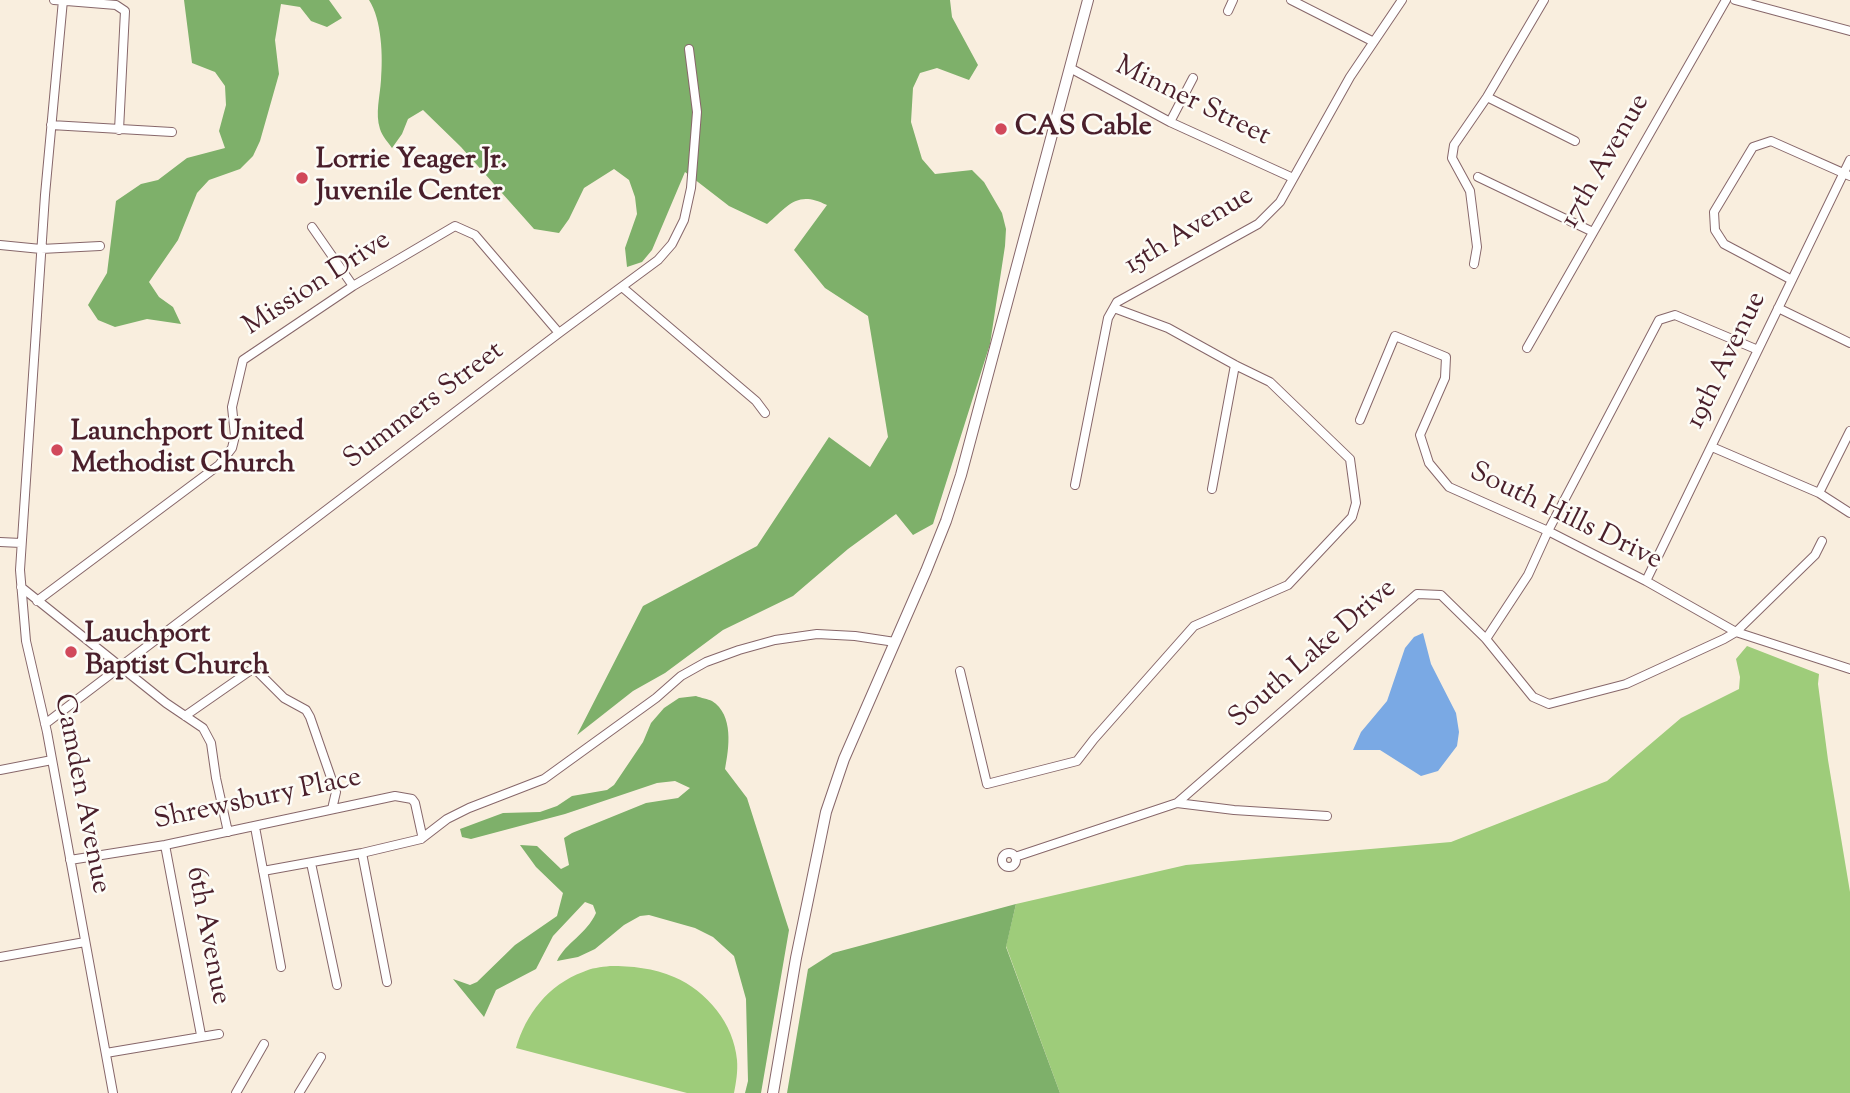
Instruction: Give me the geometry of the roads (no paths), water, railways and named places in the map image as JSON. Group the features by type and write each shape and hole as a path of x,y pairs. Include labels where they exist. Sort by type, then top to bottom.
{"main road":[{"path":"773,1093 812,874 826,812 844,759 946,521 961,475 1088,0"}],"street":[{"path":"54,0 116,5 125,10 119,130"},
{"name":"Camden Avenue","path":"63,0 41,249 20,570 26,641 52,760 113,1093"},
{"path":"1228,11 1233,0"},
{"path":"1291,0 1373,41"},
{"name":"15th Avenue","path":"1075,485 1108,318 1117,302 1258,224 1280,202 1350,77 1402,0"},
{"path":"1474,264 1477,247 1469,191 1452,158 1454,145 1487,97 1544,0"},
{"name":"17th Avenue","path":"1527,348 1726,0"},
{"path":"1735,0 1850,31"},
{"name":"Summers Street","path":"45,724 658,260 672,244 684,220 691,188 697,112 690,49"},
{"name":"Minner Street","path":"1070,68 1170,122 1293,178"},
{"path":"1170,122 1193,78"},
{"path":"1487,97 1576,141"},
{"path":"51,125 172,132"},
{"path":"1792,280 1724,244 1715,230 1714,212 1753,147 1771,141 1847,174"},
{"name":"19th Avenue","path":"1646,581 1778,308 1847,174 1850,160"},
{"path":"1478,177 1593,232"},
{"name":"Mission Drive","path":"37,601 219,465 232,448 235,436 232,407 243,360 353,286 456,226 475,234 559,333"},
{"path":"312,227 353,286"},
{"path":"0,245 41,249 100,246"},
{"path":"622,287 755,401 765,414"},
{"path":"960,671 987,784 1077,761 1194,626 1288,585 1352,517 1356,503 1350,459 1270,382 1235,366 1168,328 1114,308"},
{"path":"1778,308 1850,343"},
{"path":"1486,639 1528,575 1548,531 1660,320 1675,315 1758,351"},
{"name":"South Hills Drive","path":"1360,420 1395,336 1446,357 1445,378 1420,435 1429,463 1449,487 1548,531 1737,632 1850,668"},
{"path":"1212,489 1235,366"},
{"path":"1819,493 1850,431"},
{"path":"1712,447 1819,493 1850,513"},
{"name":"South Lake Drive","path":"1015,858 1177,803 1417,594 1441,595 1486,639 1533,697 1549,704 1626,684 1737,632 1815,555 1822,541"},
{"path":"0,542 21,543"},
{"path":"21,587 203,728 211,743 228,832"},
{"path":"263,871 421,839 447,819 544,779 656,698 681,676 706,662 739,650 775,640 817,634 895,642"},
{"path":"185,716 254,668 284,698 306,710 310,717 336,792 332,809"},
{"path":"0,770 52,760"},
{"name":"Shrewsbury Place","path":"71,860 165,845 395,796 407,797 415,803 421,839"},
{"path":"1177,803 1327,816"},
{"path":"255,827 281,967"},
{"name":"6th Avenue","path":"165,845 201,1035"},
{"path":"362,853 387,982"},
{"path":"311,863 337,985"},
{"path":"0,957 85,942"},
{"path":"106,1052 219,1034"},
{"path":"236,1093 264,1044"},
{"path":"299,1093 321,1057"}],"water":[{"path":"1423,633 1431,664 1456,713 1459,732 1457,746 1438,771 1421,776 1380,750 1353,750 1361,732 1387,701 1405,648 1414,637"}],"place":[{"name":"CAS Cable","path":"1001,129"},
{"name":"Lorrie Yeager Jr. Juvenile Center","path":"302,178"},
{"name":"Launchport United Methodist Church","path":"57,450"},
{"name":"Lauchport Baptist Church","path":"71,652"}]}
